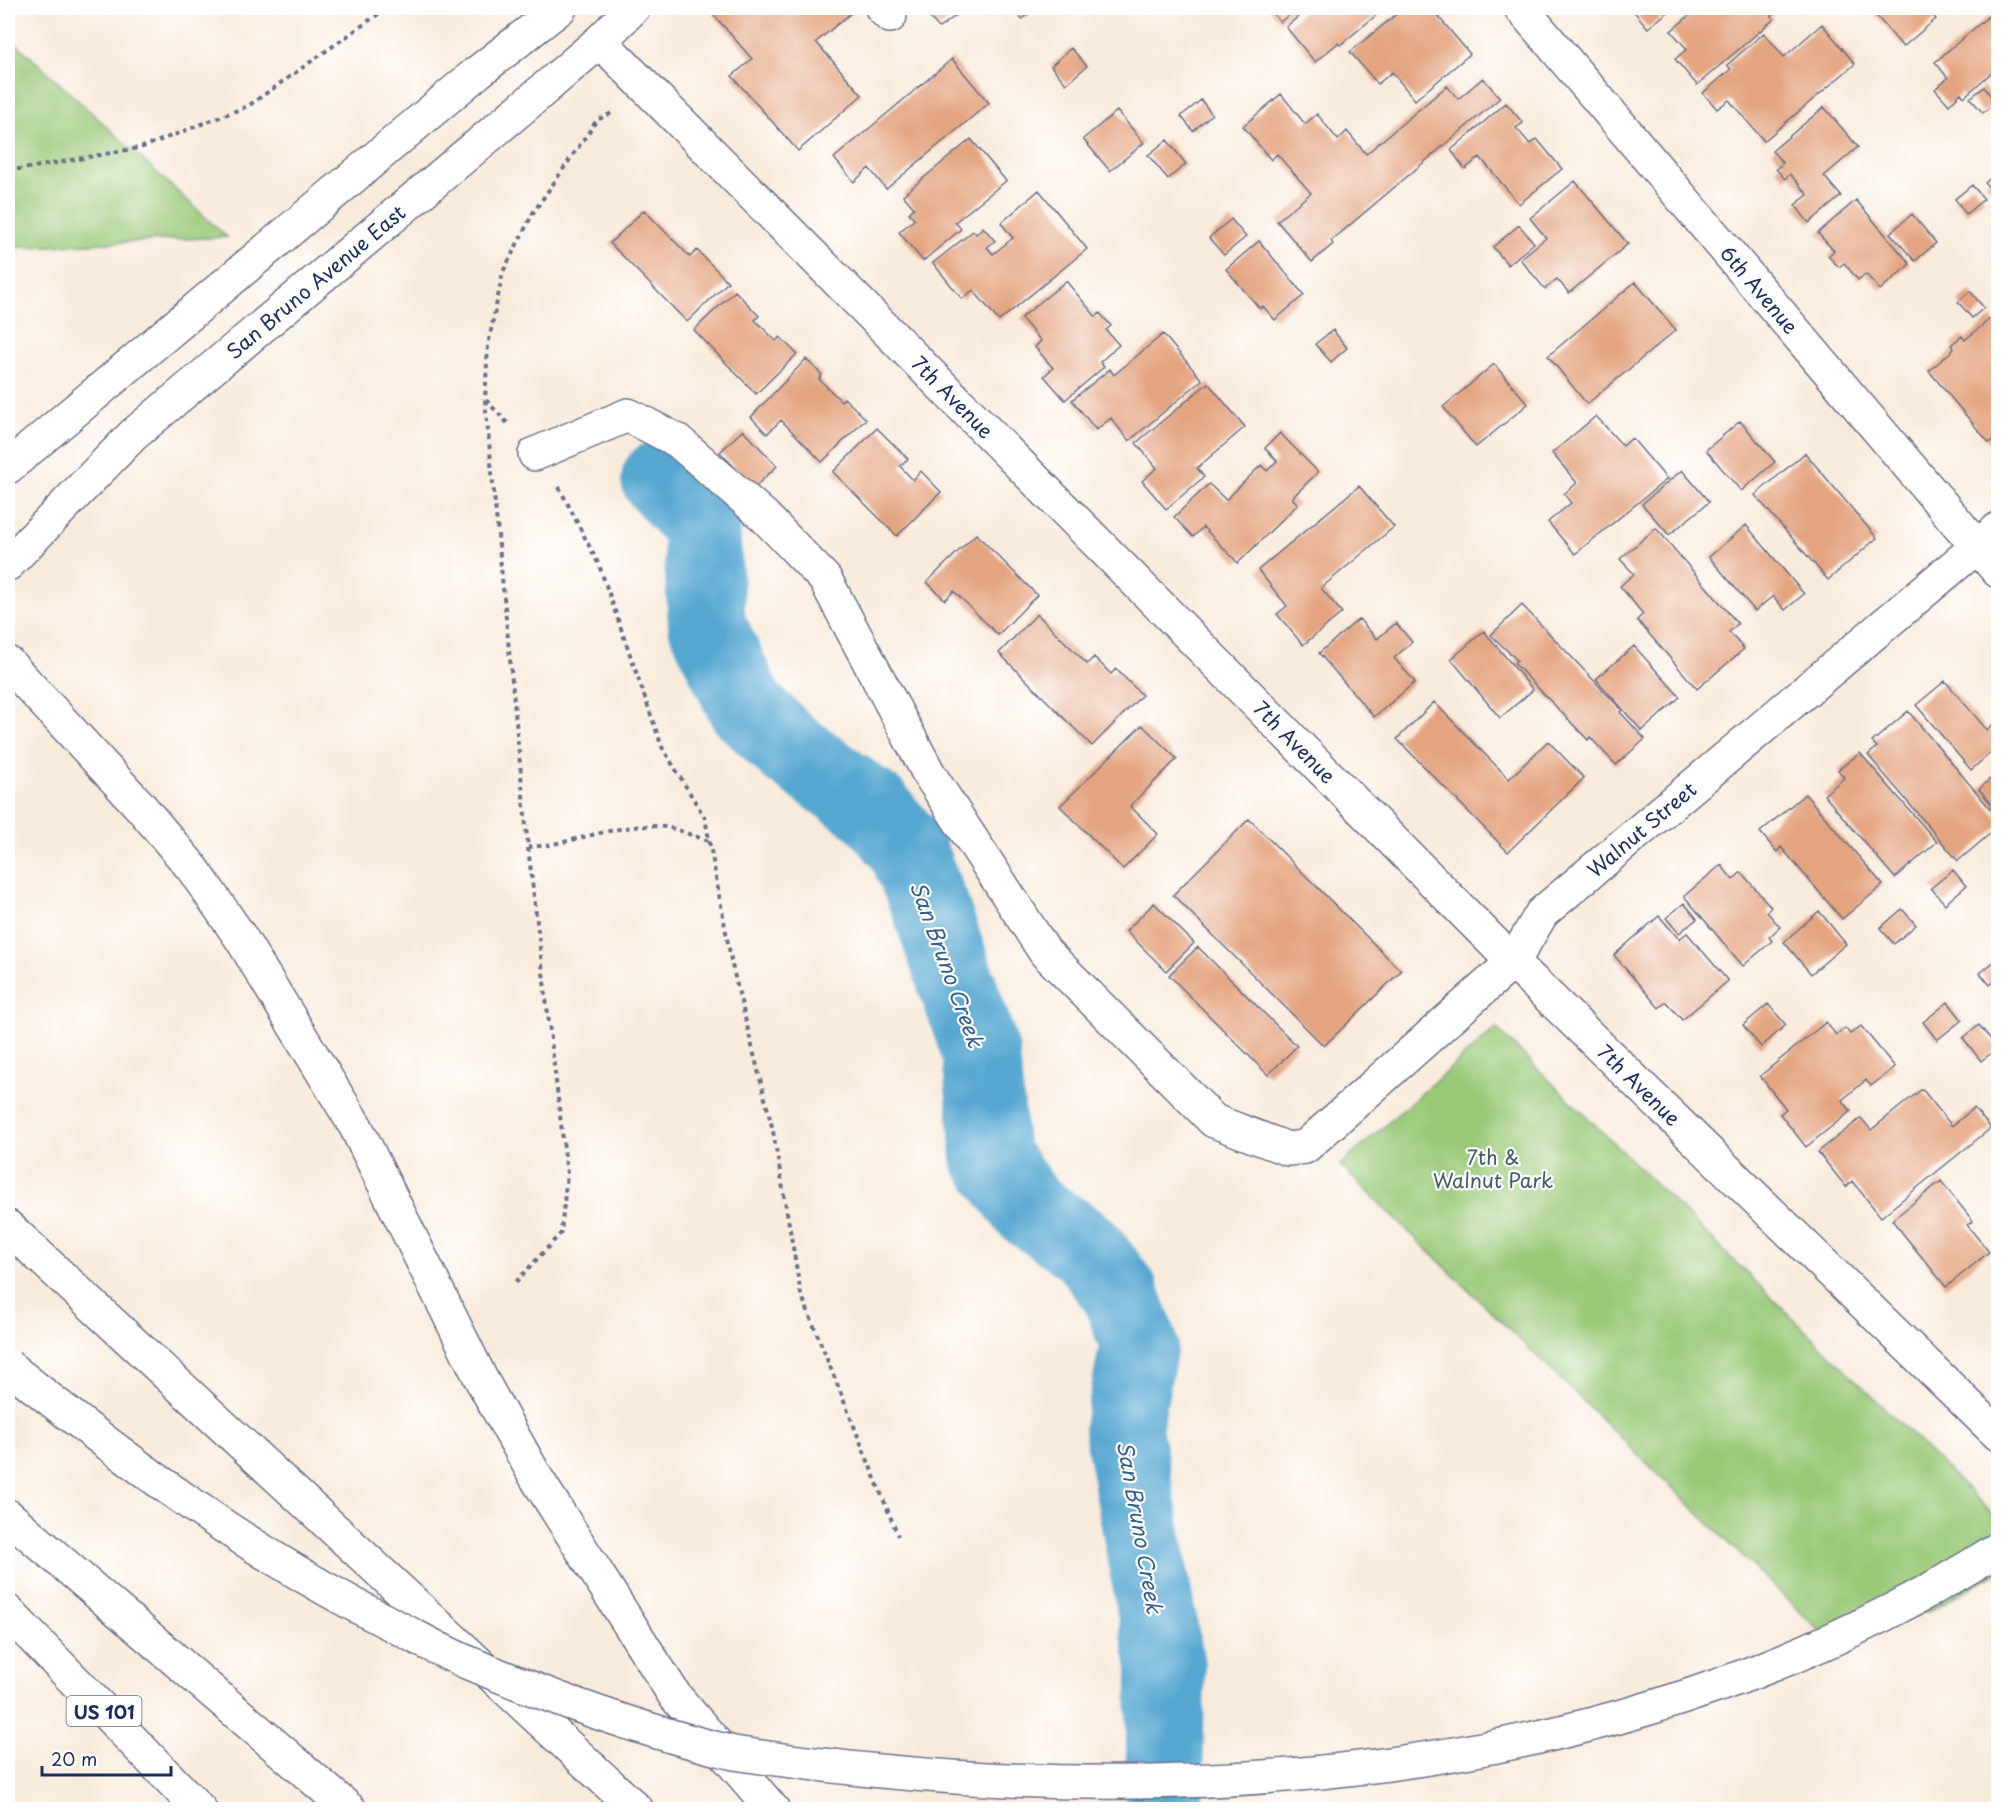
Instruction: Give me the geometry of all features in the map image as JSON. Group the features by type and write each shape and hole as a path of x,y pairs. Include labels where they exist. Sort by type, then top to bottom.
{"main road":[{"path":"8,467 450,95 560,8"},
{"name":"San Bruno Avenue East","path":"8,564 133,435 600,41 633,8"},
{"name":"6th Avenue","path":"1521,8 1992,549"},
{"name":"7th Avenue","path":"600,41 1513,962 1998,1434"},
{"name":"Walnut Street","path":"535,454 628,415 678,441 764,516 825,579 930,774 1046,952 1214,1121 1288,1149 1305,1147 1513,962 1542,913 1992,549"},
{"path":"8,663 140,806 193,869 241,938 289,1013 356,1127 481,1379 537,1479 675,1696 773,1809"},
{"path":"8,1227 637,1809"},
{"path":"8,1366 104,1443 212,1521 338,1597 464,1661 599,1714 733,1753 877,1782 1013,1797 1134,1802 1290,1793 1428,1774 1571,1740 1707,1696 1847,1635 1998,1549"},
{"path":"8,1516 350,1809"},
{"name":"US 101","path":"8,1612 200,1809"}],"path":[{"path":"8,169 23,169 143,147 248,106 387,8"},
{"path":"486,399 555,480 599,565 662,747 705,818 732,965 773,1131 801,1294 898,1536"},
{"path":"528,847 552,846 619,829 665,827 709,841"},
{"path":"516,1282 561,1233 567,1174 535,902"}],"green space":[{"path":"8,36 227,237 8,248"},
{"name":"7th & Walnut Park","path":"1496,1028 1998,1519 1998,1572 1929,1611 1832,1643 1340,1165"}],"building":[{"path":"720,8 857,8 816,42 862,95 798,151 732,76 752,59 713,14"},
{"path":"921,8 966,8 939,28"},
{"path":"1013,8 1036,8 1022,19"},
{"path":"1269,8 1292,8 1294,11 1280,22"},
{"path":"1308,8 1385,8 1340,45 1338,43 1315,62 1286,27"},
{"path":"1404,8 1431,8 1470,54 1415,100 1392,72 1378,84 1350,52"},
{"path":"1631,8 1673,8 1648,28"},
{"path":"1698,8 1782,8 1771,16 1774,19 1697,85 1675,59 1687,49 1671,31"},
{"path":"1881,8 1926,8 1936,19 1903,47 1874,13"},
{"path":"1998,8 1998,67 1964,97 1961,93 1949,105 1935,89 1948,78 1935,62"},
{"path":"1822,24 1855,64 1764,141 1729,100 1717,109 1703,93 1731,69 1727,65 1764,33 1784,57"},
{"path":"1071,48 1087,66 1066,84 1051,66"},
{"path":"952,59 989,103 886,189 869,168 854,182 834,158"},
{"path":"1483,78 1500,98 1331,241 1333,244 1312,262 1277,221 1311,193 1277,154 1271,160 1243,126 1281,94 1305,124 1317,114 1338,140 1347,131 1366,154 1447,86 1458,99"},
{"path":"1984,87 1996,102 1983,113 1970,98"},
{"path":"1201,100 1212,114 1193,131 1181,116"},
{"path":"1506,103 1523,123 1516,128 1530,144 1537,139 1562,169 1519,204 1480,157 1465,169 1451,150"},
{"path":"1824,107 1858,147 1824,176 1841,196 1809,223 1795,205 1808,195 1790,174 1785,179 1776,169 1783,163 1772,151"},
{"path":"1117,111 1144,143 1110,171 1083,139"},
{"path":"971,139 1006,181 955,222 961,229 923,261 899,232 915,219 909,213 914,208 903,195"},
{"path":"1167,140 1186,164 1168,179 1148,155"},
{"path":"1998,171 1998,195 1997,196 1985,183"},
{"path":"1575,181 1628,244 1569,293 1557,279 1545,289 1520,259 1546,238 1530,218"},
{"path":"1972,185 1984,199 1966,214 1955,199"},
{"path":"1039,190 1087,249 999,321 973,290 962,299 933,263 973,231 976,234 983,227 995,241 987,247 993,254 1013,238 1001,223"},
{"path":"1856,200 1910,264 1880,290 1866,274 1858,280 1844,263 1839,267 1828,256 1834,251 1818,233"},
{"path":"644,210 690,257 697,250 728,282 687,322 610,243"},
{"path":"1912,214 1936,243 1915,261 1890,233"},
{"path":"1231,219 1246,237 1224,255 1209,238"},
{"path":"1519,225 1534,243 1508,265 1493,247"},
{"path":"1259,241 1304,295 1275,320 1263,306 1260,309 1226,269"},
{"path":"1066,281 1096,317 1100,313 1111,326 1106,330 1119,345 1100,362 1104,367 1065,400 1044,376 1053,368 1035,347 1041,341 1021,318"},
{"path":"1635,282 1676,330 1587,404 1548,356"},
{"path":"735,291 759,316 755,320 776,341 780,337 797,354 756,394 694,330"},
{"path":"1970,291 1984,308 1972,318 1958,302"},
{"path":"1991,318 1998,327 1998,435 1989,443 1929,371 1954,349 1951,345 1962,336 1965,340"},
{"path":"1333,330 1347,348 1331,362 1315,344"},
{"path":"1163,334 1202,380 1129,441 1111,418 1096,430 1072,400 1110,369 1114,375"},
{"path":"806,359 822,375 819,379 841,401 844,398 866,419 822,462 781,420 767,434 751,417"},
{"path":"1494,364 1528,404 1476,447 1443,407"},
{"path":"1208,383 1245,427 1197,468 1204,477 1166,509 1142,481 1157,468 1136,443"},
{"path":"1596,416 1623,446 1632,438 1667,479 1575,554 1548,522 1571,503 1564,494 1577,483 1552,453"},
{"path":"1740,421 1775,462 1741,491 1706,450"},
{"path":"877,428 908,459 900,466 913,480 921,471 941,492 897,536 833,472"},
{"path":"743,430 777,466 754,488 720,452"},
{"path":"1280,433 1318,472 1292,498 1298,504 1238,563 1203,527 1193,537 1174,517 1209,484 1226,500 1261,465 1267,471 1277,461 1265,448"},
{"path":"1805,453 1877,538 1828,580 1755,495"},
{"path":"1682,470 1709,502 1669,535 1642,504"},
{"path":"1359,486 1394,527 1321,588 1342,613 1303,645 1277,614 1287,606 1258,570"},
{"path":"1746,525 1804,594 1785,610 1773,596 1755,611 1709,557"},
{"path":"1656,528 1738,624 1729,632 1744,649 1697,689 1637,620 1643,614 1620,586 1634,574 1620,559"},
{"path":"976,534 1037,595 998,635 954,591 945,600 927,582"},
{"path":"1522,605 1622,710 1620,712 1645,739 1616,765 1590,737 1588,740 1514,663 1517,660 1491,635"},
{"path":"1037,614 1087,664 1094,657 1111,674 1116,669 1142,695 1092,746 999,653"},
{"path":"1359,619 1377,639 1396,623 1412,642 1394,658 1415,682 1374,717 1319,653"},
{"path":"1484,631 1533,690 1500,718 1451,659"},
{"path":"1634,646 1680,697 1642,731 1596,679"},
{"path":"1945,681 1987,730 1998,720 1998,753 1995,749 1971,770 1916,705"},
{"path":"1434,702 1509,779 1548,741 1584,778 1508,852 1397,739"},
{"path":"1908,711 1998,818 1998,827 1958,861 1868,755 1877,747 1872,742"},
{"path":"1142,725 1177,759 1130,806 1158,834 1123,869 1060,806"},
{"path":"1860,753 1937,842 1895,878 1824,795 1844,778 1838,770"},
{"path":"1998,772 1998,812 1979,789"},
{"path":"1805,794 1883,885 1842,919 1781,847 1777,852 1760,832"},
{"path":"1249,819 1401,971 1324,1046 1173,895"},
{"path":"1721,865 1733,880 1741,872 1771,907 1767,912 1780,927 1769,937 1772,941 1743,966 1684,896"},
{"path":"1953,870 1966,886 1945,904 1931,888"},
{"path":"1154,903 1194,943 1166,971 1126,931"},
{"path":"1684,903 1697,919 1679,933 1666,918"},
{"path":"1902,909 1916,925 1894,944 1880,928"},
{"path":"1819,911 1846,944 1811,974 1784,942"},
{"path":"1659,916 1679,939 1687,933 1728,981 1682,1020 1666,1002 1659,1008 1614,955"},
{"path":"1198,947 1297,1046 1268,1075 1169,975"},
{"path":"1996,960 1998,978 1990,985 1980,973"},
{"path":"1948,1002 1962,1020 1937,1040 1923,1022"},
{"path":"1768,1004 1786,1025 1761,1047 1743,1025"},
{"path":"1826,1022 1836,1035 1845,1028 1850,1034 1861,1026 1895,1067 1871,1086 1866,1080 1842,1100 1851,1111 1806,1147 1780,1114 1786,1109 1760,1076"},
{"path":"1979,1025 1998,1048 1981,1061 1963,1038"},
{"path":"1922,1089 1952,1126 1974,1108 1991,1128 1881,1217 1852,1181 1846,1187 1818,1152 1861,1118 1871,1130"},
{"path":"1941,1181 1973,1221 1967,1225 1989,1252 1946,1287 1892,1220"}],"waterway":[{"name":"San Bruno Creek","path":"660,479 701,525 707,625 746,707 789,748 875,810 906,847 930,906 981,1053 990,1156 1029,1209 1085,1247 1120,1293 1139,1344 1123,1429 1166,1666 1164,1810"}]}
